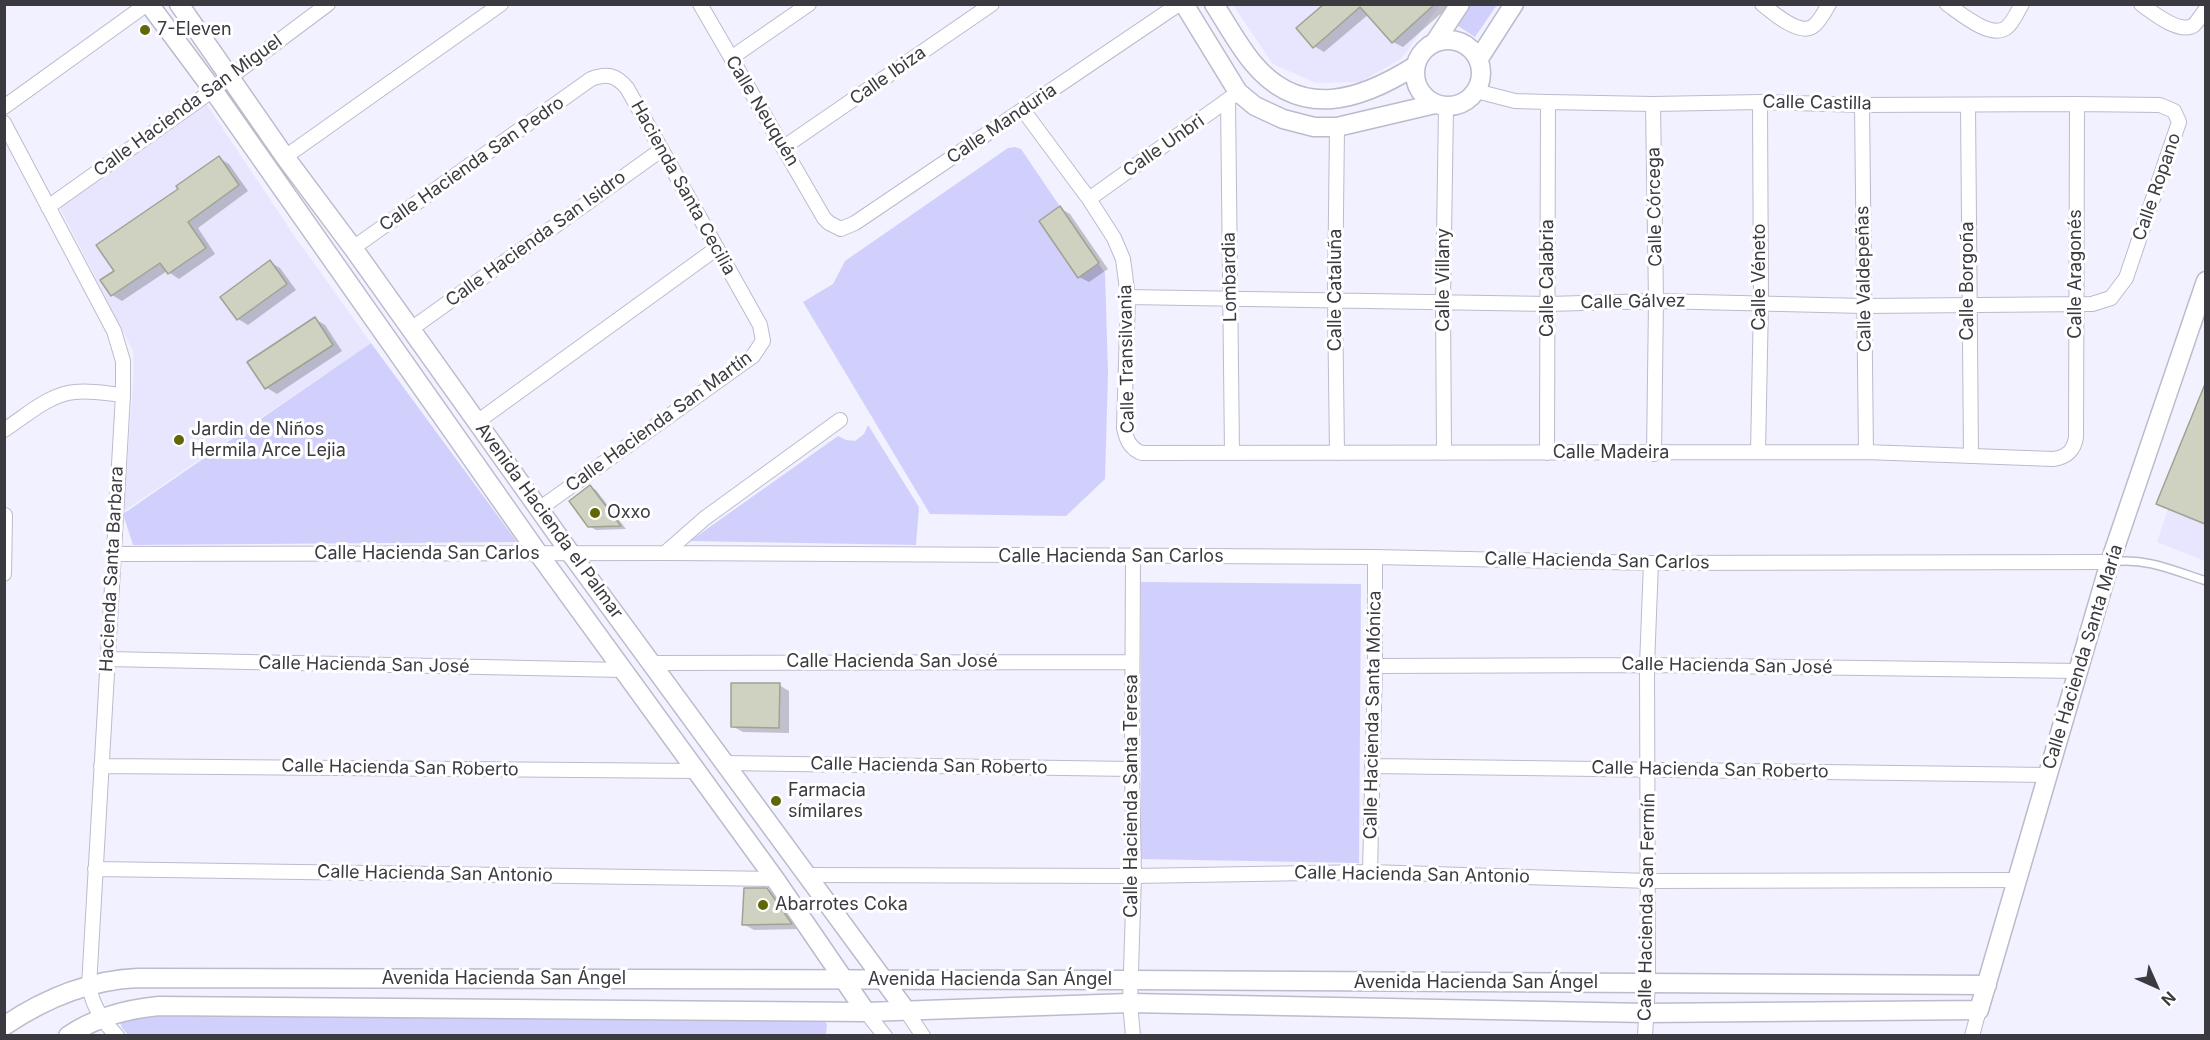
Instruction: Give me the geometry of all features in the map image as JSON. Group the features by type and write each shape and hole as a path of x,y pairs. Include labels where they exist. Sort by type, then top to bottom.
{"street":[{"name":"Avenida Hacienda el Palmar","path":"148,4 213,90 538,553 698,771 866,1012 885,1035"},
{"path":"4,107 148,4"},
{"name":"Avenida Hacienda el Palmar","path":"178,4 285,157 353,248 571,554 923,1035"},
{"name":"Calle Hacienda San Miguel","path":"48,207 213,90 328,4"},
{"path":"285,157 501,4"},
{"name":"Calle Neuquén","path":"700,4 824,218"},
{"path":"730,58 809,4"},
{"name":"Calle Ibiza","path":"784,147 992,4"},
{"name":"Calle Manduria","path":"824,218 841,229 855,223 1179,4"},
{"path":"1184,4 1233,96 1283,119 1314,127 1337,127 1441,105 1458,105 1468,100 1476,91 1481,69 1473,51 1465,44 1455,40 1435,42 1426,48 1415,66 1418,89 1426,98 1441,105"},
{"path":"1214,4 1252,62 1275,82 1300,95 1326,100 1350,97 1386,85 1415,66"},
{"path":"1435,42 1460,4"},
{"path":"1478,60 1514,4"},
{"path":"1762,4 1790,24 1806,28 1812,27 1829,4"},
{"path":"1947,4 1981,27 1997,31 2005,29 2022,4"},
{"path":"2141,4 2179,27 2193,25 2205,9"},
{"name":"Hacienda Santa Cecilia","path":"591,79 604,74 616,77 627,88 760,325"},
{"name":"Calle Hacienda San Pedro","path":"353,248 591,79"},
{"name":"Calle Castilla","path":"1476,91 1515,101 1548,102 2160,105"},
{"name":"Calle Unbri","path":"1089,199 1233,96"},
{"name":"Lombardia","path":"1232,453 1230,299 1233,96"},
{"name":"Calle Calabria","path":"1547,453 1548,102"},
{"name":"Calle Véneto","path":"1758,453 1761,302 1760,102"},
{"name":"Calle Córcega","path":"1653,104 1656,301 1654,453"},
{"name":"Calle Aragonés","path":"2075,445 2077,104"},
{"name":"Calle Villany","path":"1441,105 1444,453"},
{"name":"Calle Valdepeñas","path":"1862,105 1866,452"},
{"name":"Calle Borgoña","path":"1968,105 1971,456"},
{"name":"Calle Ropano","path":"2126,278 2177,129 2178,122 2174,111 2160,105"},
{"name":"Calle Transilvania","path":"1023,110 1089,199 1119,247 1123,259 1128,297 1124,428 1128,444 1142,453"},
{"name":"Hacienda Santa Barbara","path":"4,123 120,345 123,361 123,395 89,986 101,1019 117,1035"},
{"name":"Calle Cataluña","path":"1337,127 1335,299 1337,453"},
{"name":"Calle Hacienda San Isidro","path":"411,329 661,150"},
{"path":"477,422 717,248"},
{"name":"Calle Gálvez","path":"1128,297 1548,304 1656,301 1864,306 1968,304 2076,306 2111,298 2126,278"},
{"name":"Calle Hacienda Santa María","path":"1972,1035 2110,562 2205,281"},
{"name":"Calle Hacienda San Martín","path":"539,509 753,356 763,341 760,325"},
{"path":"4,430 47,401 61,395 76,391 123,395"},
{"path":"665,553 705,518 840,420"},
{"name":"Calle Madeira","path":"1142,453 1866,452 2053,459 2067,455 2075,445"},
{"path":"4,574 5,515"},
{"name":"Calle Hacienda San Carlos","path":"113,554 665,553 1375,558 1651,563 2110,562"},
{"name":"Calle Hacienda Santa Teresa","path":"1132,1035 1130,1003 1134,876 1133,557"},
{"name":"Calle Hacienda Santa Mónica","path":"1370,872 1375,558"},
{"name":"Calle Hacienda San Fermín","path":"1645,1035 1649,881 1647,665 1651,563"},
{"name":"Calle Hacienda San José","path":"107,659 622,670"},
{"name":"Calle Hacienda San José","path":"652,663 1132,662"},
{"name":"Calle Hacienda San José","path":"1375,666 1647,665 2079,671"},
{"name":"Calle Hacienda San Roberto","path":"725,764 1132,769"},
{"name":"Calle Hacienda San Roberto","path":"101,766 698,771"},
{"name":"Calle Hacienda San Roberto","path":"1372,766 2048,775"},
{"name":"Calle Hacienda San Antonio","path":"94,869 775,879"},
{"name":"Calle Hacienda San Antonio","path":"807,875 1134,876 1370,872 1649,881 2016,880"},
{"name":"Avenida Hacienda San Ángel","path":"4,1026 41,1004 89,986 124,979 158,978 1987,985"},
{"name":"Avenida Hacienda San Ángel","path":"68,1035 101,1019 134,1009 159,1006 866,1012 1130,1003 1646,1014 1979,1010"}],"lane":[{"path":"2110,562 2129,560 2148,562 2205,581"}],"shaded area":[{"path":"1233,5 1440,5 1401,59 1360,82 1316,83 1273,64"},
{"path":"1468,5 1497,5 1475,37 1455,24"},
{"path":"205,102 291,231 371,343 124,511 134,368 133,351 60,208"},
{"path":"1008,148 1021,149 1105,273 1108,373 1105,479 1066,516 930,514 803,302 833,284 845,261"},
{"path":"371,343 517,542 133,545 123,514"},
{"path":"2205,399 2205,561 2157,542"},
{"path":"868,425 919,507 916,545 690,541 838,436 855,441 864,434"},
{"path":"1141,582 1361,584 1359,863 1141,859"},
{"path":"131,1015 822,1019 827,1024 826,1036 129,1036 122,1028 119,1019"}],"building":[{"path":"1324,4 1435,4 1392,43 1360,7 1313,48 1296,28"},
{"path":"219,156 239,185 188,222 206,248 168,274 160,263 111,296 100,280 114,271 96,245 178,189 176,186"},
{"path":"1060,206 1099,263 1078,278 1039,221"},
{"path":"270,260 287,284 237,320 220,297"},
{"path":"315,317 333,345 265,389 247,362"},
{"path":"2205,384 2205,524 2156,504"},
{"name":"Oxxo","path":"590,485 621,526 588,527 569,501"},
{"path":"731,683 780,683 779,728 731,727"},
{"name":"Abarrotes Coka","path":"744,888 767,888 792,924 742,925"}],"place":[{"name":"7-Eleven","path":"145,30"},
{"name":"Jardin de Niños Hermila Arce Lejia","path":"179,440"},
{"name":"Oxxo","path":"595,513"},
{"name":"Farmacia símilares","path":"776,801"},
{"name":"Abarrotes Coka","path":"763,905"}]}
